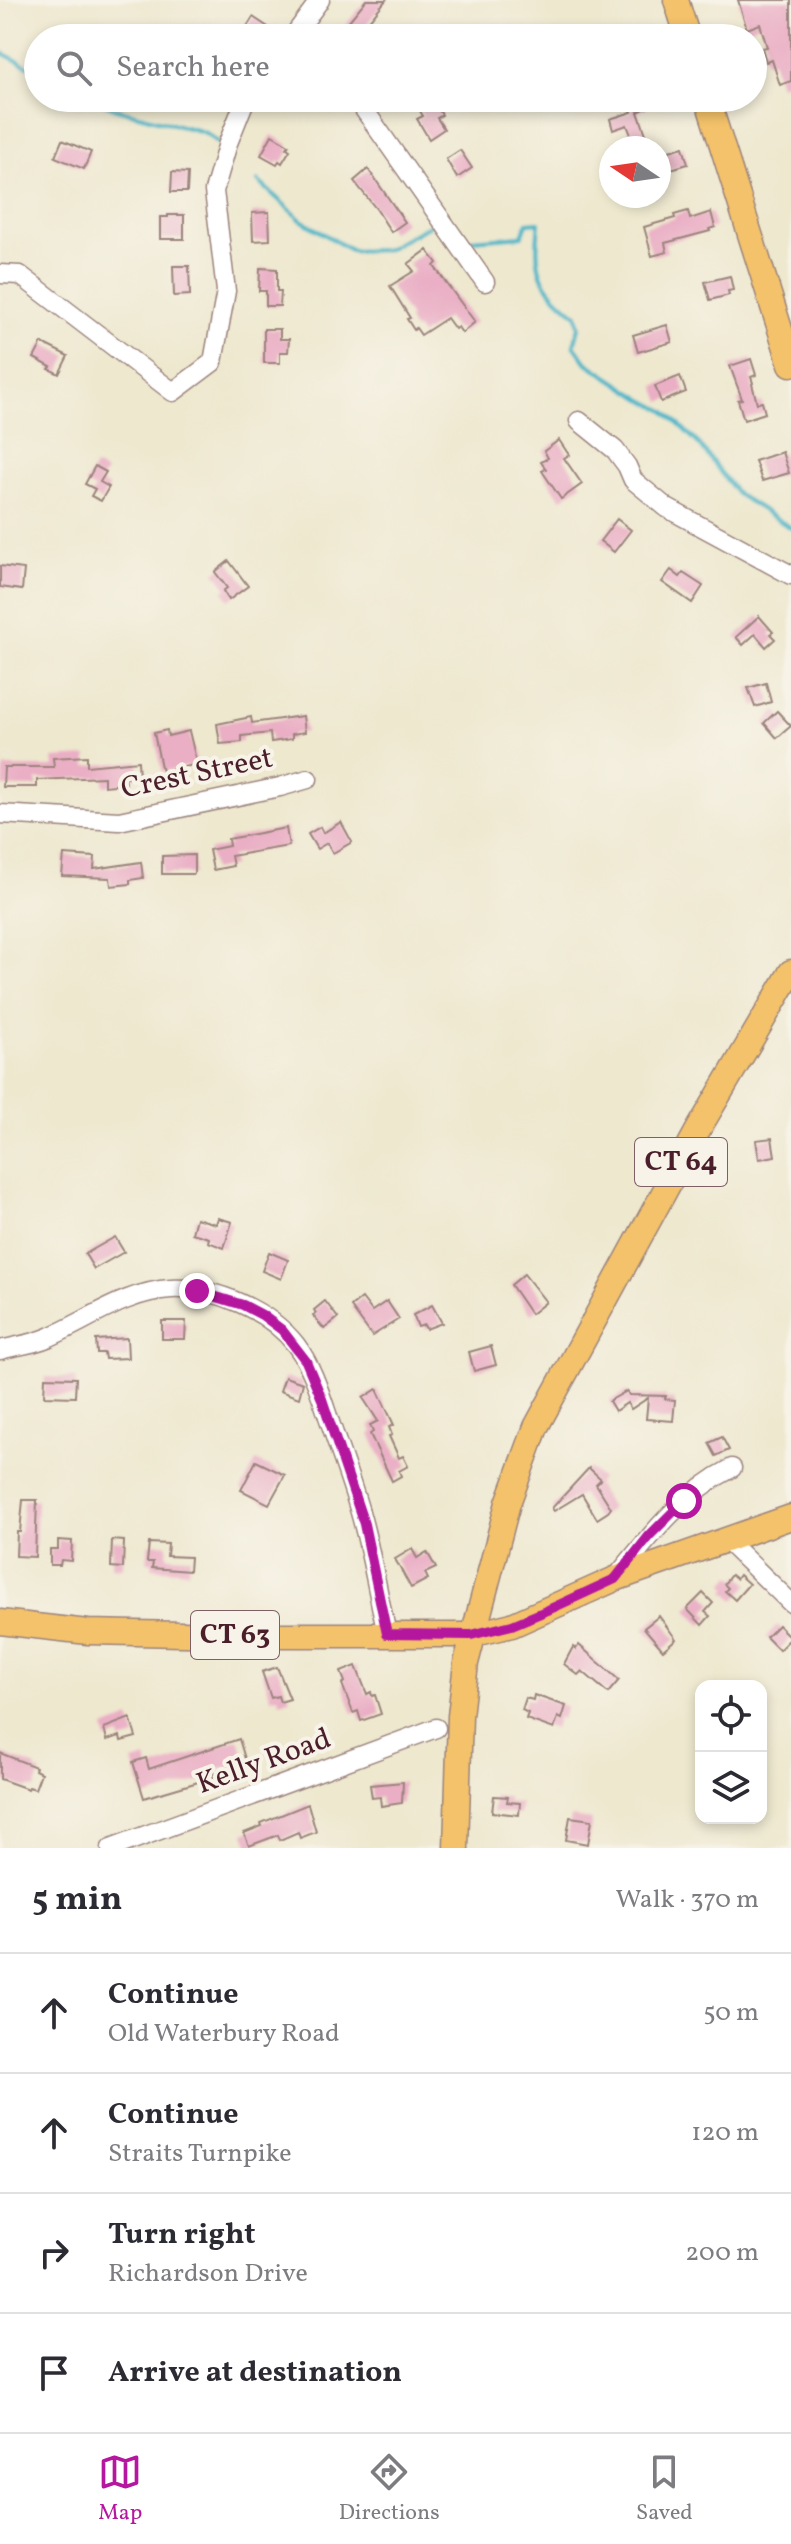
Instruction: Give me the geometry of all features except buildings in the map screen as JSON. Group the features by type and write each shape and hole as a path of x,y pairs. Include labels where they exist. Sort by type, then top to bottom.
{"main road":[{"path":"676,0 684,24"},
{"path":"711,112 791,364"},
{"name":"CT 64","path":"456,1848 460,1716 471,1635 508,1503 526,1452 536,1427 698,1130 791,972"},
{"name":"CT 63","path":"0,1622 88,1632 471,1635 512,1625 615,1579 791,1517"}],"street":[{"path":"311,24 320,0"},
{"path":"0,274 20,275 173,392 213,362 226,291 214,191 240,112"},
{"path":"366,112 485,282"},
{"path":"579,421 615,450 633,480 667,508 791,575"},
{"name":"Crest Street","path":"0,814 119,821 308,779"},
{"path":"0,1350 44,1340 120,1303 171,1289 219,1297 262,1315 295,1343 322,1399 364,1524 387,1634"},
{"path":"615,1579 649,1536 684,1501 710,1479 732,1468"},
{"path":"726,1540 791,1603"},
{"name":"Kelly Road","path":"111,1848 436,1728"}],"waterway":[{"path":"0,52 24,64"},
{"path":"127,112 204,132 219,143"},
{"path":"258,181 301,220 352,251 385,250 432,224"},
{"path":"471,240 522,236 527,223 539,222 537,253 542,275 554,294 577,315 579,327 574,345 587,363 665,411 699,444 737,494 791,528"}],"route":[{"path":"197,1291 243,1305 262,1315 295,1343 306,1361 364,1524 387,1634 471,1635 512,1625 548,1610 615,1579 649,1536 684,1501"}]}
